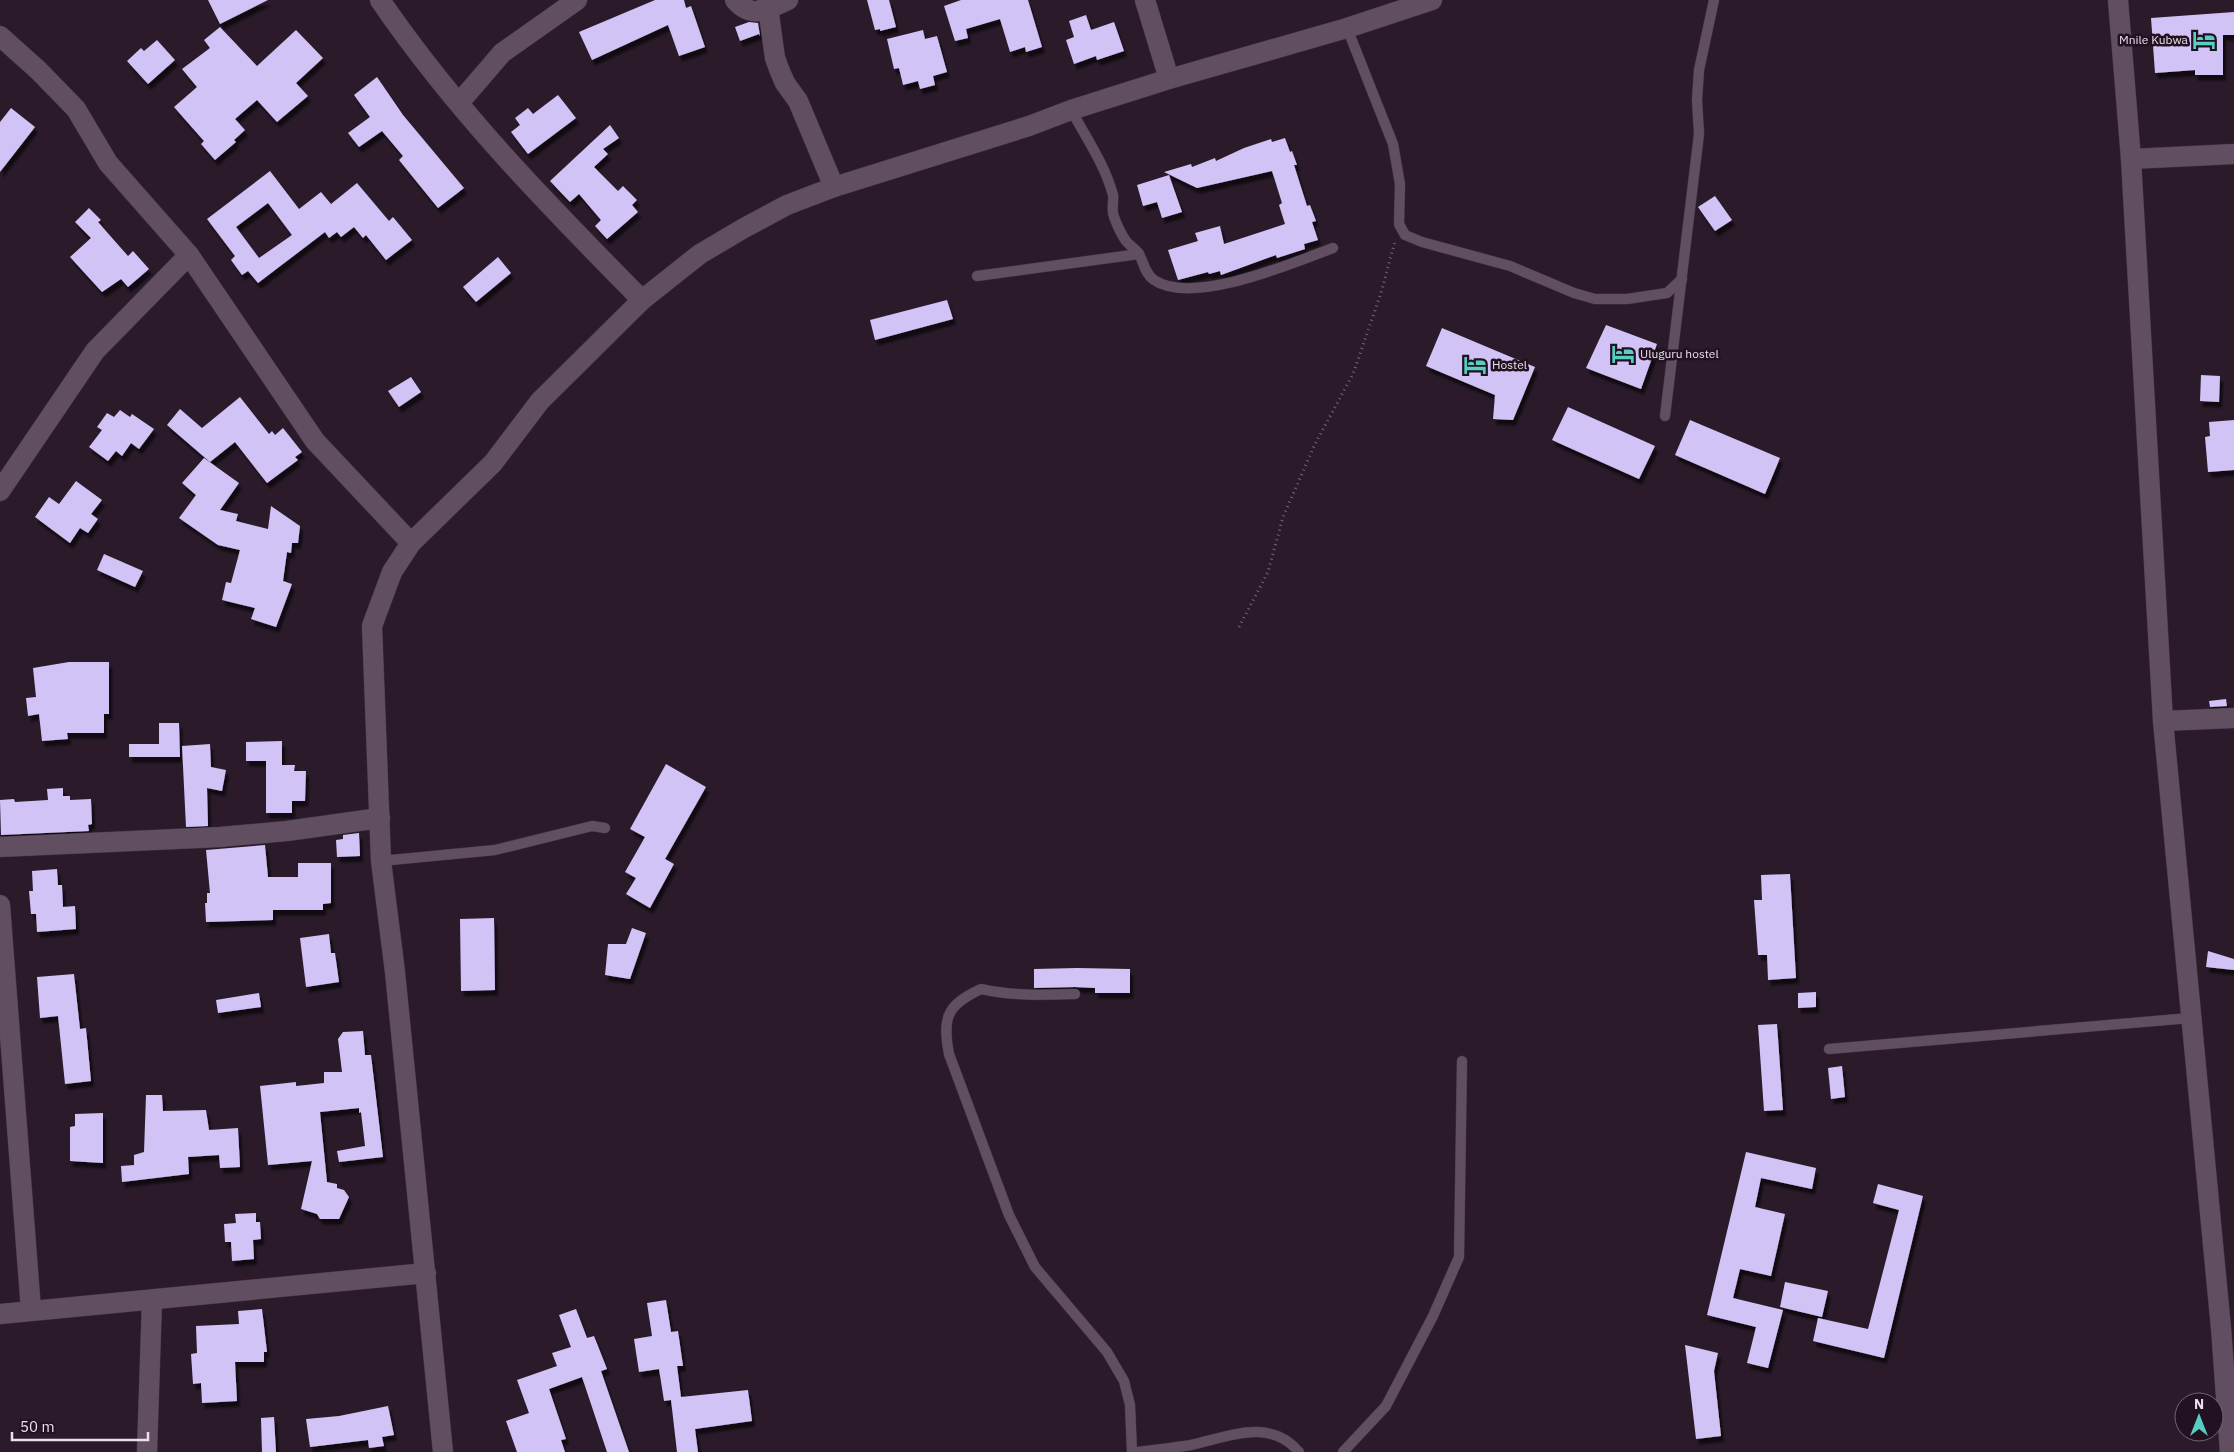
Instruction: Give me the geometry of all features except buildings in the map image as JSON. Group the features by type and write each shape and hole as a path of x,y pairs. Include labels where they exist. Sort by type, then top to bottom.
{"street":[{"path":"380,0 498,151 642,300"},
{"path":"459,103 502,53 577,0"},
{"path":"734,0 749,12 755,13 768,4 788,0"},
{"path":"1145,0 1168,79"},
{"path":"443,1452 426,1272 382,861 372,626 392,572 411,543 493,463 540,401 642,300 700,254 744,228 788,205 834,187 1029,126 1168,79 1347,28 1432,0"},
{"path":"2118,0 2131,159 2163,721 2190,1018 2227,1327 2231,1440"},
{"path":"768,4 777,64 785,83 798,101 834,187"},
{"path":"0,36 38,70 76,109 108,163 188,255 315,441 411,543"},
{"path":"2131,159 2234,154"},
{"path":"0,491 95,351 188,255"},
{"path":"2163,721 2234,718"},
{"path":"0,847 287,832 380,818"},
{"path":"0,905 2,965 31,1310"},
{"path":"0,1314 426,1272"},
{"path":"147,1452 152,1300"}],"lane":[{"path":"1665,416 1699,134 1697,100 1699,70 1714,0"},
{"path":"1347,28 1393,144 1400,184 1399,224 1405,235 1422,242 1510,266 1574,293 1595,299 1626,299 1667,293 1682,279"},
{"path":"1072,110 1104,170 1113,197 1112,214 1119,230 1126,241 1139,254 1143,266 1154,280 1182,289 1221,284 1275,269 1333,248"},
{"path":"977,276 1139,254"},
{"path":"382,861 495,850 592,826 605,828"},
{"path":"1075,994 1040,996 999,993 981,989 950,1009 946,1021 946,1036 949,1054 959,1076 1009,1214 1034,1267 1107,1352 1124,1381 1130,1404 1132,1452"},
{"path":"1829,1049 2190,1018"},
{"path":"1343,1452 1386,1406 1433,1316 1458,1257 1462,1062"},
{"path":"1137,1452 1190,1445 1239,1432 1270,1431 1293,1444 1299,1452"}],"path":[{"path":"1240,627 1268,572 1283,517 1315,444 1353,374 1381,293 1399,224"}],"place":[{"name":"Mnile Kubwa","path":"2204,40"},
{"name":"Uluguru hostel","path":"1623,354"},
{"name":"Hostel","path":"1475,365"}]}
